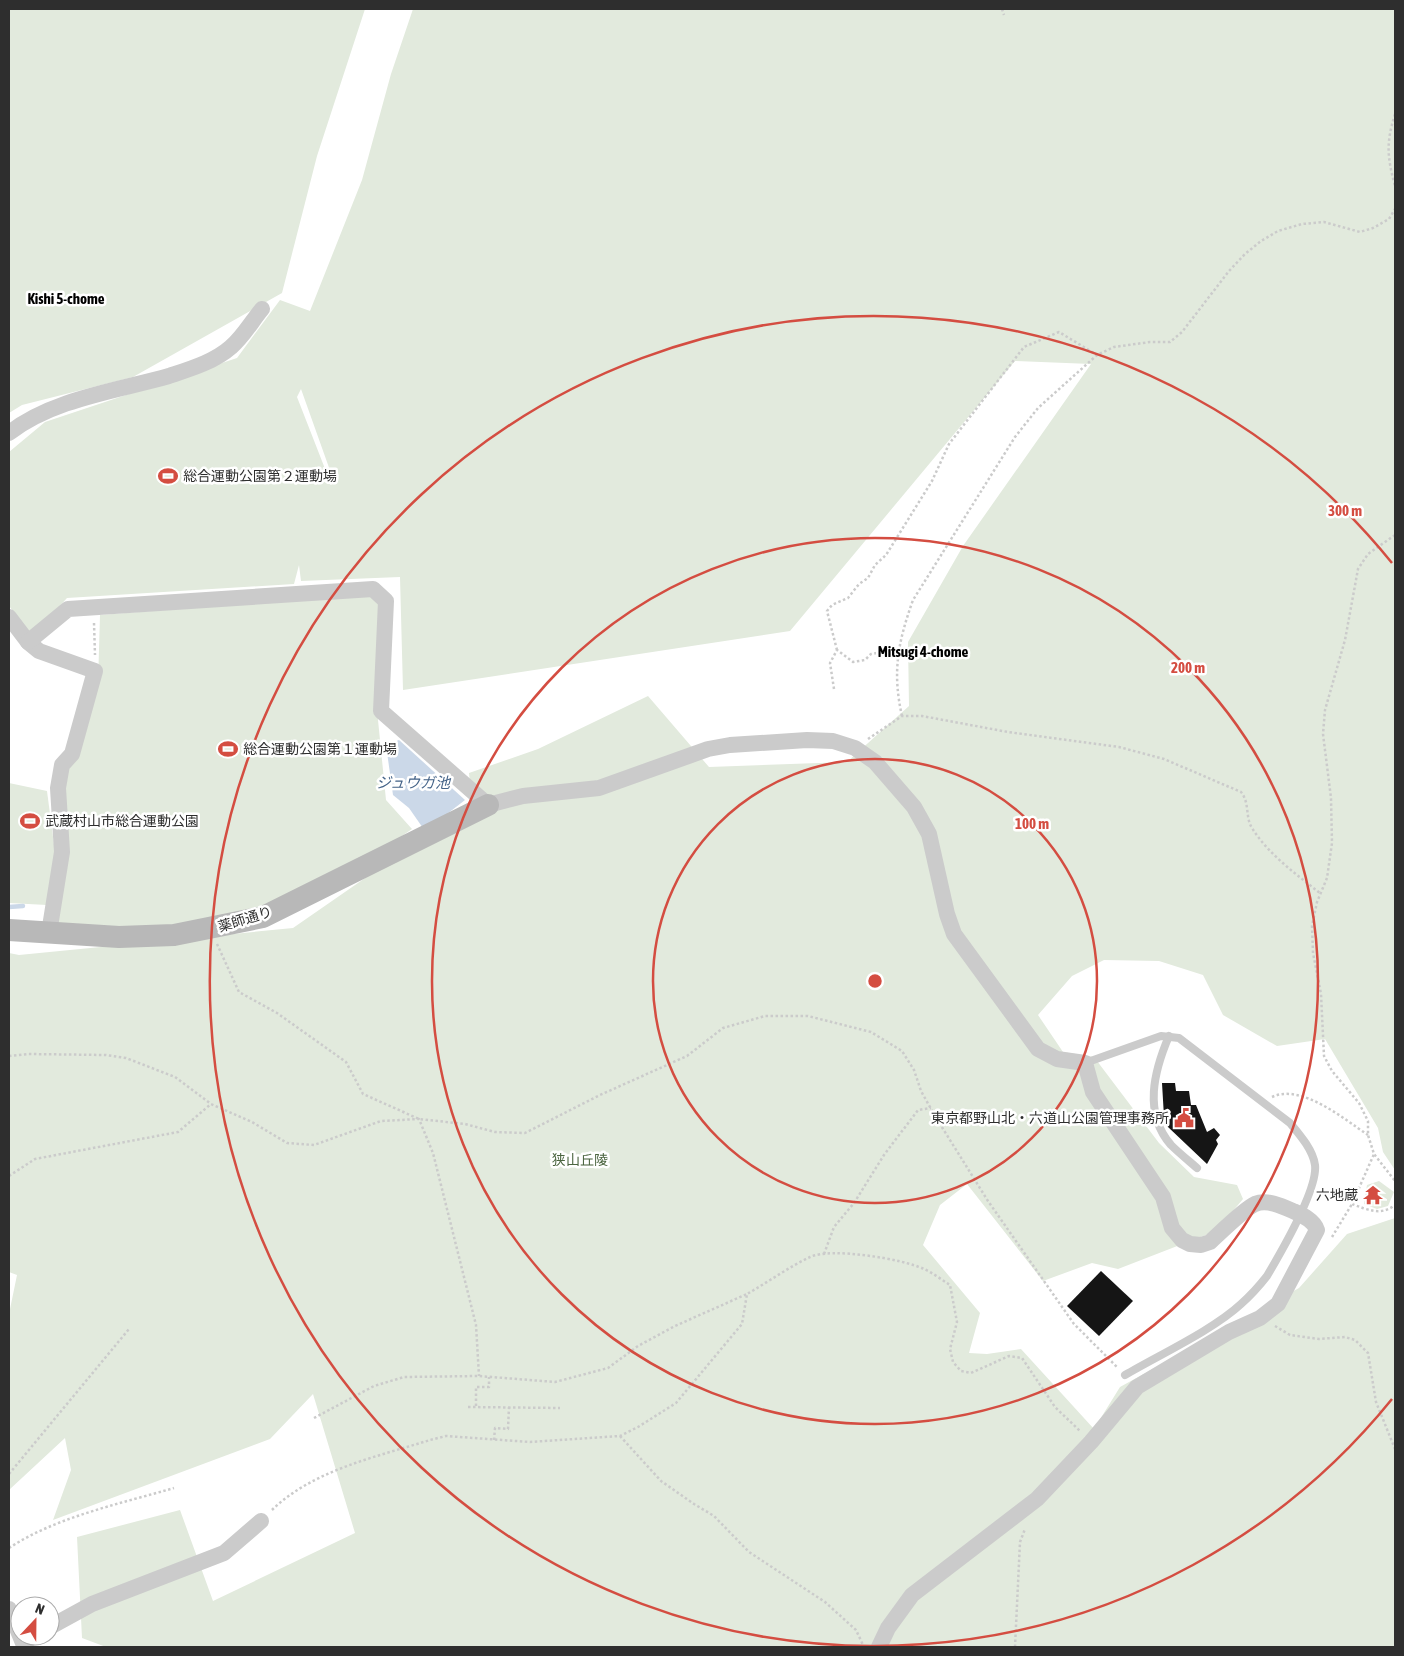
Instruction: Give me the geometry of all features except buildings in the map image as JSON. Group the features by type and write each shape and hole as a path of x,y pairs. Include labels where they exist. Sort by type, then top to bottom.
{"street":[{"path":"9,433 35,417 67,404 155,380 207,362 231,347 262,309"},
{"path":"28,642 68,609 373,589 386,601 382,711 488,805 524,796 599,788 708,749 730,745 807,740 833,741 855,748 875,762 914,806 929,834 947,914 954,934 1038,1048 1057,1059 1085,1063 1093,1092 1163,1197 1172,1228 1182,1240 1190,1244 1210,1242 1255,1204 1266,1202 1301,1214 1315,1224 1317,1230 1278,1304 1260,1318 1229,1332 1137,1387 1091,1442 1037,1499 951,1562 912,1595 888,1628 879,1647"},
{"path":"9,617 28,642 39,651 95,671 72,754 62,765 58,788 62,852 48,933"},
{"name":"薬師通り","path":"9,930 119,937 174,936 263,917 488,805"},
{"path":"60,1622 92,1604 224,1553 261,1521"}],"lane":[{"path":"1085,1063 1161,1036 1179,1038 1263,1101 1290,1124 1303,1139 1315,1165 1314,1175 1301,1214 1266,1277 1241,1304 1205,1329 1125,1374"},
{"path":"1169,1036 1157,1064 1153,1082 1155,1115 1171,1145 1198,1168"}],"path":[{"path":"1002,9 1004,15"},
{"path":"1395,114 1388,135 1387,148 1395,186"},
{"path":"902,716 896,690 899,649 913,600 1015,437 1038,408 1097,355 1114,347 1150,342 1170,342 1182,332 1240,260 1260,241 1278,231 1302,224 1324,222 1360,232 1373,228 1389,219 1395,209"},
{"path":"899,649 871,654 865,660 853,662 838,650 827,612 832,605 848,598 858,584 868,578 875,565 886,555 932,481 949,444 1024,347 1059,332 1097,355"},
{"path":"1395,535 1368,554 1358,569 1345,640 1325,710 1323,734 1331,798 1332,843 1327,878 1320,893 1312,926 1314,953 1321,994 1321,1037 1324,1056 1332,1071 1359,1103 1368,1121 1368,1134 1374,1154 1395,1181"},
{"path":"94,622 95,671"},
{"path":"834,689 830,663 838,650"},
{"path":"855,748 902,716 922,716 1008,732 1119,747 1164,759 1242,792 1246,800 1252,828 1284,864 1320,893"},
{"path":"211,929 239,992 276,1013 346,1062 364,1094 419,1119 435,1161 474,1315 479,1376"},
{"path":"9,1056 28,1054 106,1055 126,1058 175,1077 211,1104 252,1122 288,1143 314,1145 380,1121 419,1119 465,1124 495,1132 525,1133 600,1095 687,1056 722,1028 765,1016 808,1016 871,1032 902,1051 914,1070 921,1091 988,1201 1074,1324 1125,1374"},
{"path":"1263,1101 1280,1093 1307,1097 1368,1134"},
{"path":"9,1176 35,1159 178,1132 211,1104"},
{"path":"824,1254 834,1227 854,1203 884,1155 918,1110 931,1108"},
{"path":"1352,1204 1378,1212 1388,1210 1395,1205"},
{"path":"314,1418 374,1386 404,1377 479,1376 555,1382 608,1368 645,1342 747,1294 812,1256 824,1254 864,1255 924,1269 950,1285 957,1322 950,1349 953,1362 961,1371 971,1372 1009,1356 1022,1358 1055,1407 1091,1442"},
{"path":"261,1521 288,1494 346,1467 446,1436 530,1442 620,1436 638,1428 676,1403 742,1324 747,1294"},
{"path":"1260,1318 1290,1335 1319,1339 1345,1337 1354,1340 1368,1353 1376,1402 1395,1450"},
{"path":"9,1474 129,1329"},
{"path":"476,1406 476,1387 489,1387 489,1377"},
{"path":"468,1407 560,1408"},
{"path":"494,1440 495,1428 508,1429 509,1407"},
{"path":"620,1436 662,1481 714,1516 749,1552 825,1602 856,1630 864,1647"},
{"path":"9,1548 28,1536 55,1524 174,1488"},
{"path":"1015,1647 1020,1542 1026,1526"}],"green space":[{"path":"9,9 365,9 317,156 282,293 133,377 22,405 9,413"},
{"name":"狭山丘陵","path":"413,9 1395,9 1395,1170 1383,1152 1378,1128 1325,1039 1277,1046 1223,1015 1203,975 1159,961 1104,960 1072,976 1038,1015 1063,1052 1094,1057 1159,1143 1194,1177 1237,1185 1243,1199 1216,1231 1118,1269 1092,1263 1043,1281 967,1184 940,1205 923,1245 980,1313 969,1353 987,1354 1021,1349 1094,1429 1120,1387 1299,1288 1347,1234 1395,1218 1395,1647 106,1647 82,1638 77,1537 180,1510 213,1601 355,1533 313,1394 270,1439 53,1520 71,1470 65,1438 9,1490 9,1314 17,1275 9,1272 9,953 19,955 293,928 472,804 469,773 538,749 648,696 709,767 847,762 909,706 908,642 963,546 1091,364 1015,361 790,631 403,690 400,577 301,581 299,565 294,584 67,598 32,636 9,606 9,452 45,422 237,358 280,300 310,311 362,180 391,74","holes":["301,389 332,476 329,479 297,397"]},
{"name":"総合運動公園第１運動場","path":"371,594 381,604 377,710 386,800 412,829 346,875 265,909 182,934 50,939 61,789 98,684 100,615"},
{"name":"武蔵村山市総合運動公園","path":"9,783 47,791 55,852 47,905 9,903"},
{"path":"1379,1181 1394,1192 1388,1206 1377,1209 1364,1204 1367,1185"}],"water":[{"name":"ジュウガ池","path":"399,740 465,800 425,831 409,808 393,795 386,745"}],"waterway":[{"path":"9,907 23,906"}],"place":[{"name":"総合運動公園第２運動場","path":"168,476"},
{"name":"総合運動公園第１運動場","path":"228,749"},
{"name":"武蔵村山市総合運動公園","path":"30,821"},
{"name":"東京都野山北・六道山公園管理事務所","path":"1184,1118"},
{"name":"六地蔵","path":"1373,1195"}],"district":[{"name":"Kishi 5-chome","path":"66,299"},
{"name":"Mitsugi 4-chome","path":"923,652"}]}
